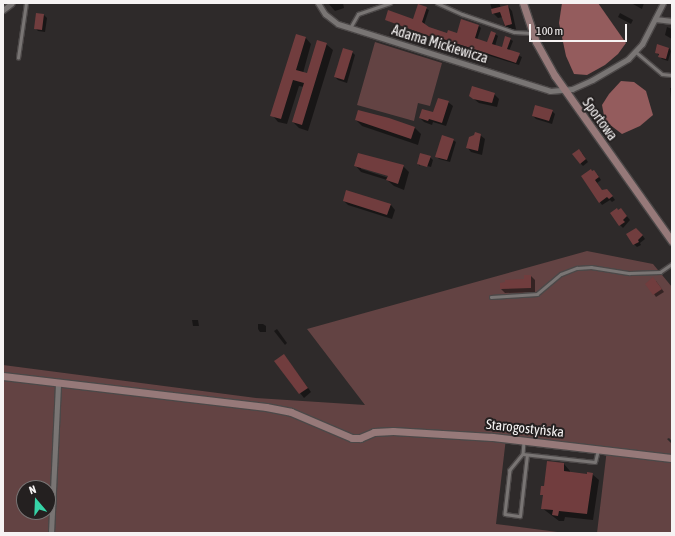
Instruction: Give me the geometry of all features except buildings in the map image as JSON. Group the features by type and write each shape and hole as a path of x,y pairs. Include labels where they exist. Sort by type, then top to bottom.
{"street":[{"path":"3,10 12,3"},
{"name":"Adama Mickiewicza","path":"318,3 331,20 349,28 550,91 572,89 592,80 628,59 636,52"},
{"name":"Sportowa","path":"523,3 532,33 544,59 564,90 672,241"},
{"path":"636,52 663,3"},
{"path":"655,19 672,21"},
{"name":"Starogostyńska","path":"3,376 266,407 291,412 352,438 360,438 374,432 401,431 524,441 672,458"},
{"path":"51,533 58,383"}],"lane":[{"path":"18,58 26,3"},
{"path":"349,28 358,14 390,3"},
{"path":"437,3 462,14 514,32 532,33"},
{"path":"636,52 662,74 671,75"},
{"path":"491,297 537,294 561,274 577,268 591,267 630,273 660,272 671,266"},
{"path":"524,441 523,454 510,470 505,514 520,516 527,455"},
{"path":"523,454 595,462 598,449"}],"shaded area":[{"path":"562,3 598,3 626,43 618,54 605,65 587,75 574,74 566,56 559,23"},
{"path":"375,42 442,63 430,106 418,103 414,121 357,105"},
{"path":"621,81 634,82 646,91 653,115 640,126 622,134 605,121 602,105 609,94"},
{"path":"587,251 653,264 672,287 672,441 669,438 667,439 672,444 672,533 597,533 607,449 506,438 496,524 565,533 3,533 3,365 256,398 365,405 307,329"}]}
